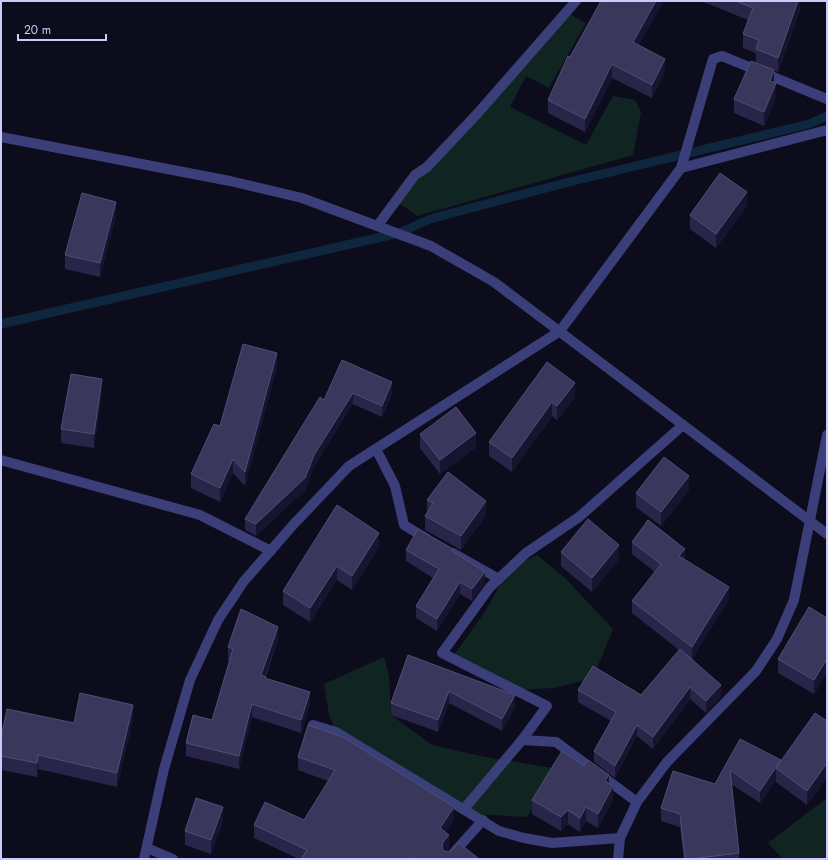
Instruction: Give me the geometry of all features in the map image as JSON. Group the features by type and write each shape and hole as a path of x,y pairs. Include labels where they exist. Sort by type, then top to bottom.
{"street":[{"path":"378,225 415,175 427,167 576,1"},
{"path":"144,859 164,769 190,680 218,620 244,581 349,466 560,331 681,168 713,58 722,56 827,99"},
{"path":"681,168 827,130"},
{"path":"1,138 230,181 302,198 431,246 494,282 827,534"},
{"path":"464,809 522,740 547,706 442,653 490,587 499,578 526,553 579,518 683,425"},
{"path":"618,859 620,838 637,802 667,762 756,671 777,639 794,600 827,435"},
{"path":"376,449 396,486 404,525 499,578"},
{"path":"1,460 200,515 271,551"},
{"path":"313,725 336,732 499,831 524,838 552,843 620,838"},
{"path":"522,740 556,742 637,802"},
{"path":"448,859 483,820"},
{"path":"146,848 173,859"}],"green space":[{"path":"566,12 586,23 549,88 526,76 510,107 586,145 613,96 635,100 641,112 633,155 417,216 396,201"},
{"path":"537,555 566,579 613,629 593,678 554,688 517,690 452,658 486,610 509,569"},
{"path":"384,657 389,676 391,715 432,745 485,757 559,769 527,817 472,814 336,732 329,714 324,684"},
{"path":"827,798 827,859 783,859 768,843"}],"building":[{"path":"601,1 656,1 633,42 665,59 652,85 612,64 585,119 548,100 568,56 570,57"},
{"path":"736,1 798,1 778,58 756,49 759,40 743,34 753,8"},
{"path":"751,61 774,70 770,81 776,83 764,112 734,99"},
{"path":"720,173 747,192 716,234 690,215"},
{"path":"82,193 116,202 100,263 65,255"},
{"path":"243,344 277,353 245,472 233,459 220,488 191,474 214,424 220,426"},
{"path":"342,360 392,382 382,406 353,393 314,455 305,478 256,524 245,519 320,397 324,400"},
{"path":"547,362 575,383 557,406 552,402 512,458 489,442"},
{"path":"71,374 102,379 94,434 61,429"},
{"path":"456,407 476,433 440,460 420,434"},
{"path":"664,457 689,476 661,512 636,493"},
{"path":"448,472 486,501 461,536 425,516 433,503 427,500"},
{"path":"337,505 379,533 352,576 337,566 310,608 283,591"},
{"path":"588,519 619,545 592,578 561,552"},
{"path":"648,520 685,549 679,556 729,587 692,647 632,601 661,564 632,542"},
{"path":"418,529 453,549 452,551 485,572 472,589 460,582 437,619 416,606 439,569 406,550"},
{"path":"809,607 827,618 827,659 814,680 778,659"},
{"path":"241,609 278,627 261,675 266,677 265,678 310,692 301,720 252,704 239,756 186,743 193,715 212,720 233,649 228,647"},
{"path":"680,649 721,685 706,701 690,687 653,737 637,725 615,766 594,751 616,712 578,690 593,666 641,695"},
{"path":"408,655 515,695 502,719 449,691 438,720 391,703"},
{"path":"80,693 133,705 117,773 38,755 37,763 1,756 1,738 7,709 74,723"},
{"path":"815,713 827,721 827,763 807,791 776,768"},
{"path":"308,725 343,737 454,807 440,828 449,835 443,842 442,848 444,851 450,852 459,843 479,859 413,859 411,857 410,859 301,859 307,850 254,825 265,802 304,820 335,770 298,757"},
{"path":"740,739 781,760 760,791 730,770 739,853 685,859 680,814 661,808 673,771 715,784"},
{"path":"562,751 584,766 588,760 609,775 605,781 613,786 598,814 586,807 580,818 568,810 561,817 532,800"},
{"path":"196,798 223,807 211,840 185,831"}],"waterway":[{"path":"1,324 399,233 430,219 565,183 809,124 827,116"}]}
